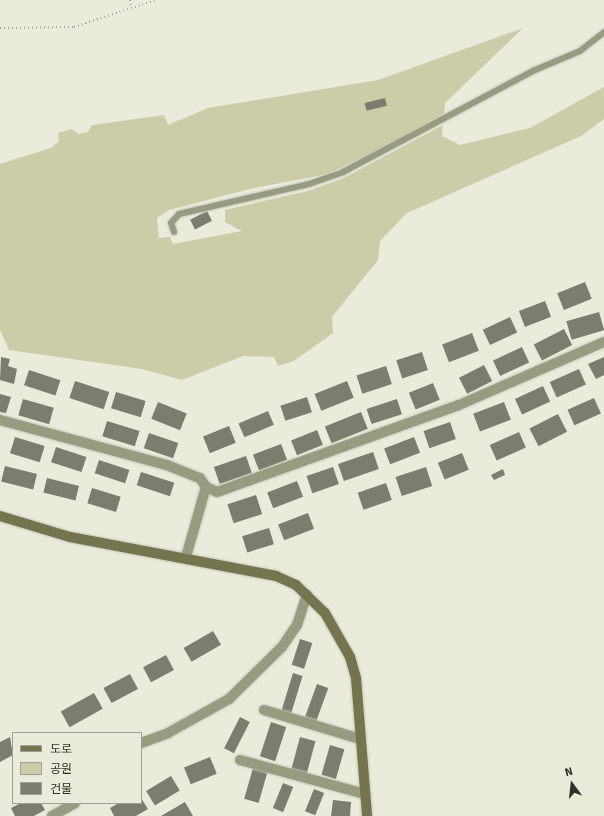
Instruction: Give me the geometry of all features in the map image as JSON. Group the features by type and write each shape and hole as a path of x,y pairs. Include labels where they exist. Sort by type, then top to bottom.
{"street":[{"path":"0,420 167,465 200,478 206,487 217,492 234,489 459,405 604,342"},
{"path":"186,557 206,487"},
{"path":"0,516 70,537 186,557 276,576 307,595 334,624 350,657 356,678 367,816"},
{"path":"142,743 168,733 229,699 282,647 297,625 307,595"},
{"path":"264,710 360,739"},
{"path":"240,760 365,794"},
{"path":"52,816 73,804"}],"lane":[{"path":"174,232 172,223 179,214 309,184 343,172 535,70 580,51 604,32"}],"path":[{"path":"130,0 131,7"},
{"path":"0,28 74,27 156,0"}],"green space":[{"path":"523,28 445,103 444,114 382,148 328,174 254,188 169,210 157,218 159,238 170,237 173,244 242,231 225,222 225,210 308,191 344,178 443,125 442,136 460,145 530,128 604,87 604,119 581,136 407,213 380,241 378,260 332,317 333,333 294,361 278,366 274,357 243,356 182,380 142,369 9,350 0,330 0,164 51,148 59,141 58,133 72,129 78,134 88,132 92,125 164,115 168,125 208,108 378,80"}],"building":[{"path":"385,98 387,106 367,111 365,103"},
{"path":"207,211 212,221 195,229 190,220"},
{"path":"585,282 592,299 564,310 557,293"},
{"path":"545,301 551,317 525,327 519,311"},
{"path":"599,312 604,330 572,340 566,321"},
{"path":"510,317 517,332 490,345 483,330"},
{"path":"564,329 572,345 542,360 534,344"},
{"path":"472,333 479,351 449,362 442,344"},
{"path":"522,347 529,362 500,376 493,361"},
{"path":"422,352 428,370 402,378 396,360"},
{"path":"1,357 10,359 8,366 17,369 14,384 0,380"},
{"path":"604,357 604,375 596,379 588,364"},
{"path":"484,365 492,381 467,394 459,378"},
{"path":"386,366 392,384 362,394 357,376"},
{"path":"579,369 586,385 557,398 550,382"},
{"path":"29,370 60,380 55,395 24,385"},
{"path":"75,381 109,392 104,409 69,398"},
{"path":"347,381 354,398 321,411 315,394"},
{"path":"433,383 440,400 416,409 409,393"},
{"path":"543,386 550,401 522,415 515,399"},
{"path":"116,392 146,401 141,417 111,408"},
{"path":"0,394 11,397 6,413 0,412"},
{"path":"307,397 312,412 285,421 280,406"},
{"path":"594,398 601,414 574,425 568,410"},
{"path":"23,399 54,408 49,424 18,415"},
{"path":"397,399 402,414 372,424 367,409"},
{"path":"158,402 187,414 180,430 151,419"},
{"path":"504,402 511,420 480,432 473,414"},
{"path":"268,411 274,425 244,437 239,424"},
{"path":"361,412 368,429 332,443 325,427"},
{"path":"558,414 567,432 539,446 529,429"},
{"path":"107,421 140,431 135,446 102,436"},
{"path":"450,422 456,439 429,448 424,431"},
{"path":"229,426 236,443 210,453 203,436"},
{"path":"317,430 323,445 297,455 291,440"},
{"path":"519,432 526,448 497,461 490,445"},
{"path":"149,433 178,443 173,458 144,448"},
{"path":"15,437 45,446 40,462 10,453"},
{"path":"414,437 420,453 390,464 384,448"},
{"path":"281,444 287,460 259,471 253,455"},
{"path":"56,447 86,457 81,472 51,462"},
{"path":"373,452 379,469 344,481 338,464"},
{"path":"462,453 469,470 445,479 438,463"},
{"path":"246,456 252,473 220,484 214,467"},
{"path":"99,460 129,470 125,483 95,473"},
{"path":"5,466 37,474 33,490 1,482"},
{"path":"333,467 339,484 312,493 307,476"},
{"path":"426,467 432,486 402,496 396,477"},
{"path":"503,469 505,475 494,480 491,475"},
{"path":"141,472 174,483 170,496 137,485"},
{"path":"47,478 79,486 75,501 43,493"},
{"path":"297,481 303,497 273,508 267,492"},
{"path":"386,483 392,500 363,510 358,493"},
{"path":"92,488 121,497 116,512 87,503"},
{"path":"256,495 262,514 234,523 227,504"},
{"path":"308,513 314,529 284,540 278,524"},
{"path":"269,528 274,544 247,552 242,536"},
{"path":"213,631 221,645 192,662 184,648"},
{"path":"300,639 312,643 304,669 292,665"},
{"path":"166,655 174,670 151,682 143,667"},
{"path":"293,673 303,676 291,714 281,711"},
{"path":"130,674 138,689 111,703 104,688"},
{"path":"317,684 328,688 316,721 305,717"},
{"path":"94,693 103,709 69,727 61,711"},
{"path":"240,717 250,722 234,753 224,748"},
{"path":"271,722 286,727 275,761 260,756"},
{"path":"10,737 12,756 0,762 0,742"},
{"path":"300,737 315,741 306,775 291,771"},
{"path":"330,745 344,749 336,779 321,775"},
{"path":"210,757 217,774 191,784 184,767"},
{"path":"253,768 267,772 259,803 244,799"},
{"path":"171,776 180,791 155,806 146,791"},
{"path":"283,783 293,787 283,812 273,808"},
{"path":"314,789 324,793 315,815 305,811"},
{"path":"142,800 148,809 136,816 114,816 110,808 117,804 142,804"},
{"path":"333,800 351,802 350,816 331,816"},
{"path":"185,802 193,816 161,816"},
{"path":"19,804 42,804 45,810 34,816 15,816 11,808"}]}
